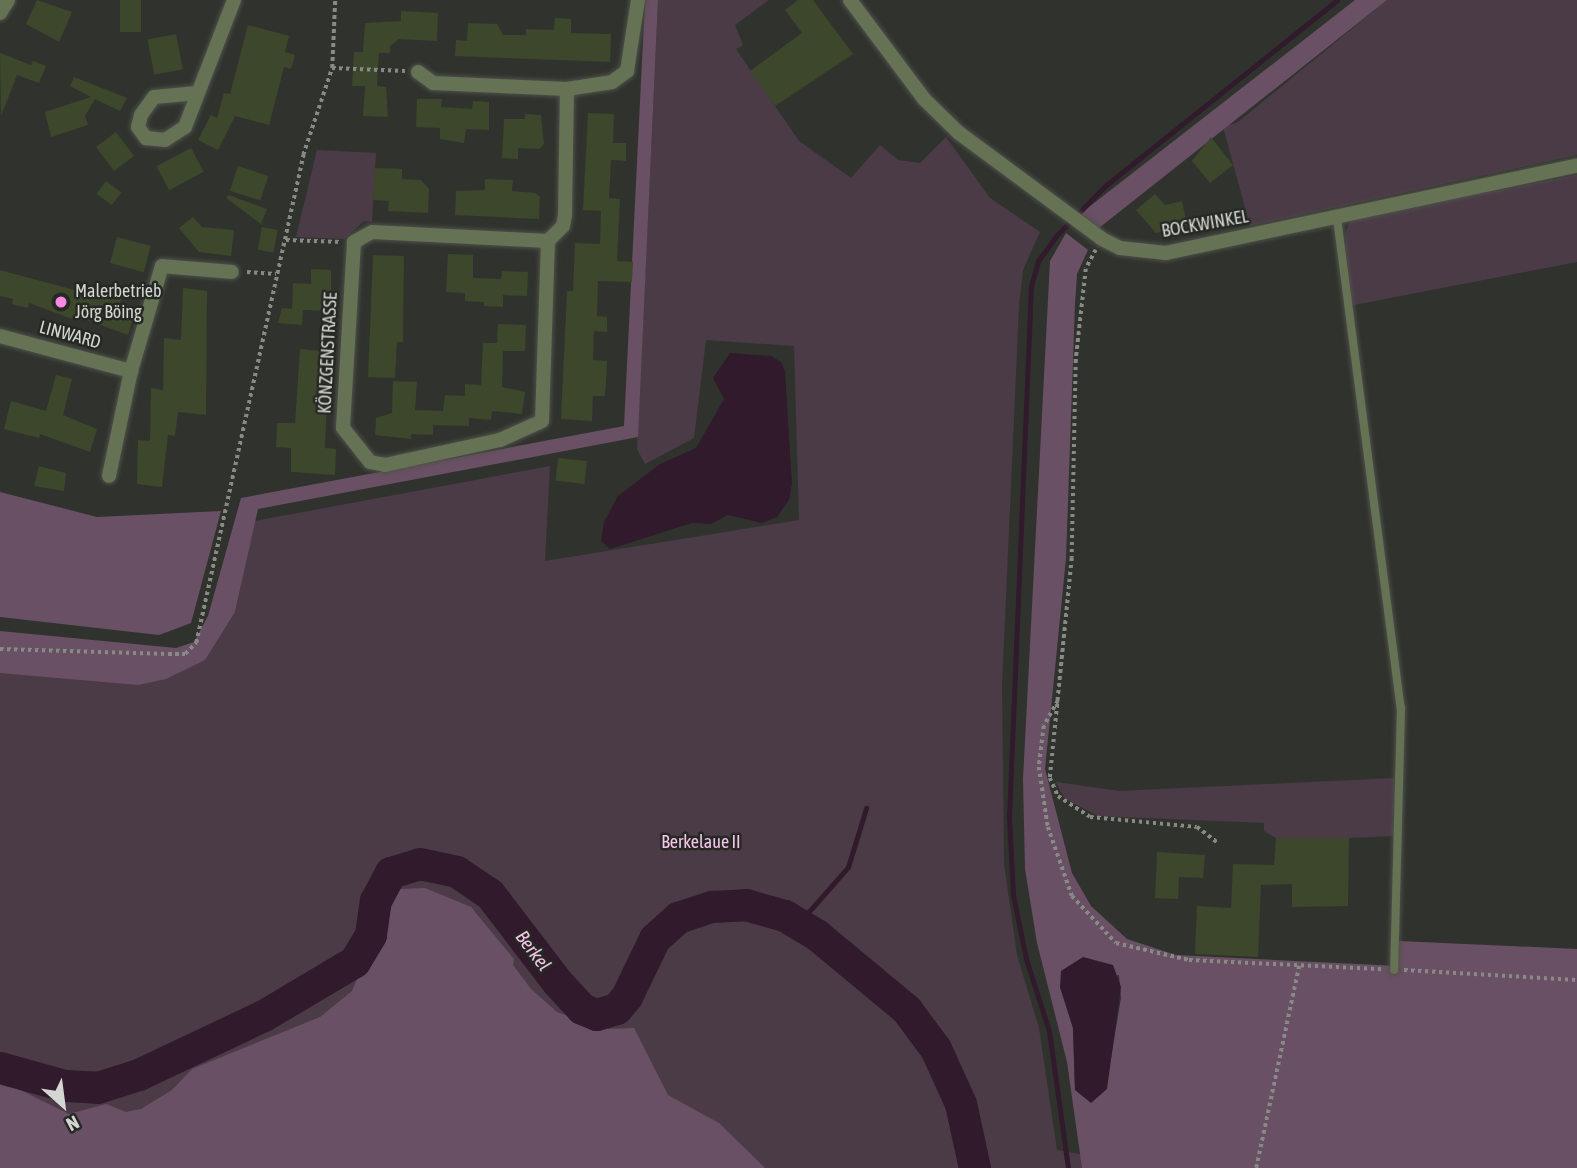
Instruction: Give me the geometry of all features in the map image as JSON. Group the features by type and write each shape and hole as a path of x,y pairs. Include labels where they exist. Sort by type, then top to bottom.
{"street":[{"path":"0,13 8,0"},
{"path":"197,93 216,56 234,0"},
{"path":"418,72 433,83 567,89 612,82 628,71 638,0"},
{"name":"BOCKWINKEL","path":"850,0 924,99 958,133 1102,239 1121,248 1166,253 1577,166"},
{"name":"KÖNZGENSTRASSE","path":"354,242 343,428 370,462 385,465 500,440 542,421 548,241 563,226 565,215 567,89"},
{"path":"354,242 372,232 548,241"},
{"path":"108,476 131,371 162,266 232,272"},
{"name":"LINWARD","path":"0,336 131,371"}],"lane":[{"path":"1337,218 1401,708 1394,970"}],"path":[{"path":"0,649 168,654 192,650 303,155 332,68 335,0"},
{"path":"332,68 418,72"},
{"path":"1102,239 1086,269 1076,360 1072,558 1050,778 1058,796 1077,811 1103,821 1197,827 1219,843"},
{"path":"286,240 354,242"},
{"path":"232,272 276,274"},
{"path":"1059,700 1044,726 1038,781 1061,872 1091,919 1116,943 1189,960 1577,980"},
{"path":"1256,1168 1299,965"}],"green space":[{"name":"Berkelaue II","path":"658,0 769,0 735,25 743,45 736,49 799,141 851,178 880,145 898,160 920,163 946,137 990,198 1040,232 1023,270 1019,306 1002,685 1004,864 1017,955 1039,1028 1057,1150 1160,1168 745,1168 238,1108 0,1126 0,667 204,661 235,612 255,521 550,466 545,561 799,520 794,346 706,340 694,438 645,464 637,449"},
{"path":"1387,0 1577,0 1577,155 1250,226 1223,127 1238,122"},
{"path":"317,150 376,153 372,222 364,221 344,239 296,237"},
{"path":"1577,175 1577,262 1349,306 1345,234 1351,219"},
{"path":"1395,778 1394,836 1349,838 1276,838 1264,831 1264,823 1098,816 1064,798 1056,782 1120,791"}],"shaded area":[{"path":"645,0 658,0 638,437 258,509 235,612 205,660 166,679 138,685 0,673 0,631 176,648 194,642 208,616 241,498 624,426"},
{"path":"1355,0 1387,0 1099,228 1080,214"},
{"path":"1066,233 1088,250 1077,274 1066,558 1045,769 1072,873 1091,906 1127,939 1176,955 1398,966 1399,941 1577,949 1577,1168 1082,1168 1067,1062 1037,943 1025,869 1023,779 1050,261","holes":["1119,975 1121,998 1111,1058 1075,1090 1073,1028 1060,987"]},
{"path":"730,353 771,356 781,362 785,371 792,484 789,500 777,517 762,523 728,515 711,524 692,523 610,549 601,541 604,522 618,496 660,464 696,448 724,399 713,378"},
{"path":"0,492 97,517 221,511 191,623 159,635 0,617"},
{"path":"425,888 471,907 514,959 513,965 531,989 557,1012 607,1029 634,1028 668,1095 719,1123 765,1168 0,1168 0,1080 69,1114 106,1104 126,1112 141,1109 172,1090 192,1069 320,1017 352,991 391,896 401,889"},
{"path":"1083,957 1113,965 1121,987 1107,1089 1091,1103 1075,1090 1073,1028 1060,987 1061,971"}],"building":[{"path":"37,0 72,12 59,42 26,24"},
{"path":"120,0 141,0 141,32 120,32"},
{"path":"798,0 813,0 853,54 775,106 750,71 802,33 785,10"},
{"path":"401,11 438,13 437,41 399,39 390,46 390,53 379,53 377,86 386,87 388,117 363,116 365,86 352,86 354,52 363,52 365,23 401,21"},
{"path":"555,18 571,19 571,33 611,34 610,62 455,56 456,40 467,41 468,23 497,24 503,35 526,35 526,29 554,30"},
{"path":"248,25 289,36 285,52 295,55 291,69 284,67 269,125 235,116 218,150 198,140 211,115 217,118 224,93 230,94"},
{"path":"176,34 183,69 154,75 148,40"},
{"path":"0,53 31,65 33,61 46,66 39,83 17,75 1,116"},
{"path":"74,77 127,98 120,111 95,99 85,116 88,125 51,137 45,112 91,97 70,86"},
{"path":"417,99 442,99 441,107 472,109 473,101 489,102 489,130 466,129 464,143 440,139 440,128 416,127"},
{"path":"588,113 614,114 613,143 626,143 626,161 611,160 609,198 620,199 617,261 633,262 632,282 598,281 597,316 607,317 607,332 594,331 593,360 607,361 605,396 593,396 592,421 561,419 567,291 573,291 575,243 600,244 601,211 583,210"},
{"path":"525,114 541,115 544,144 539,149 518,148 518,159 502,158 504,119 525,119"},
{"path":"116,132 134,156 114,171 96,147"},
{"path":"1211,137 1233,165 1210,183 1192,161"},
{"path":"191,148 204,172 169,190 157,166"},
{"path":"238,166 268,176 260,201 230,191"},
{"path":"375,168 402,169 402,179 421,180 429,189 428,213 388,211 389,201 373,200"},
{"path":"485,179 513,180 512,191 535,193 540,197 539,219 455,215 456,191 485,190"},
{"path":"106,181 121,192 112,205 97,194"},
{"path":"1155,194 1165,205 1182,201 1187,225 1156,233 1136,210"},
{"path":"228,195 267,209 261,224 226,198"},
{"path":"193,217 202,227 234,230 231,256 199,252 179,228"},
{"path":"262,227 278,230 273,253 258,250"},
{"path":"117,237 151,246 144,272 110,263"},
{"path":"448,254 473,255 473,278 501,279 502,271 528,272 527,296 503,295 503,307 465,301 465,293 446,292"},
{"path":"373,255 404,256 403,342 397,342 395,378 368,377"},
{"path":"311,269 331,270 331,311 303,310 302,325 278,323 282,308 292,309 293,283 311,284"},
{"path":"0,270 93,295 95,288 122,296 119,307 135,311 128,335 29,303 28,308 12,304 13,299 0,296"},
{"path":"183,288 207,291 206,415 178,412 175,436 168,435 162,487 137,484 138,440 150,441 151,388 163,390 164,338 181,340"},
{"path":"498,324 526,325 525,351 503,351 502,387 525,392 522,414 492,411 491,420 469,418 469,426 433,425 433,435 411,434 411,439 375,435 376,418 392,413 393,381 417,382 415,410 443,411 445,395 465,396 465,384 481,385 483,343 497,343"},
{"path":"300,349 329,352 325,448 336,449 335,475 291,472 291,448 276,447 277,423 295,423"},
{"path":"56,375 72,379 63,415 97,429 90,452 40,434 39,438 4,429 11,401 46,411"},
{"path":"558,458 587,461 584,484 556,481"},
{"path":"39,466 66,473 64,491 34,486"},
{"path":"1276,838 1349,838 1348,906 1292,907 1292,884 1261,885 1258,957 1195,954 1197,906 1231,908 1233,864 1274,865"},
{"path":"1157,852 1205,855 1203,878 1179,877 1178,899 1155,898"}],"waterway":[{"path":"1068,1168 1049,1031 1026,959 1013,895 1009,817 1031,286 1038,261 1056,236 1105,186 1337,0"},
{"path":"798,924 848,867 866,808"},
{"name":"Berkel","path":"0,1068 65,1086 98,1088 139,1075 264,1016 355,962 371,935 376,901 391,873 420,864 457,872 490,894 558,983 582,1009 597,1015 617,1009 627,997 655,939 678,918 712,907 746,905 785,916 818,936 907,1010 936,1049 961,1104 975,1168"}],"place":[{"name":"Malerbetrieb Jörg Böing","path":"61,302"}]}
